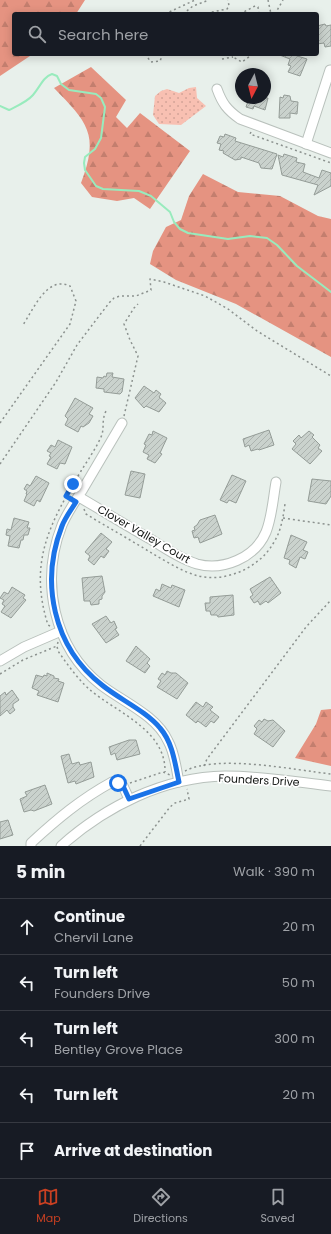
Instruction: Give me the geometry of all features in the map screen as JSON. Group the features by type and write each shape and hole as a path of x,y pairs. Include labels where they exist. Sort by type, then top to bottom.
{"street":[{"path":"306,144 330,70"},
{"path":"217,89 222,104 228,111 240,119 254,126 331,153"},
{"path":"122,423 62,524 52,562 53,603 58,633 92,677 160,728 169,741 183,778"},
{"name":"Clover Valley Court","path":"77,499 184,559 204,566 214,566 235,561 246,556 255,549 265,534 269,522 276,482"},
{"path":"0,661 24,647 58,633"},
{"name":"Founders Drive","path":"61,846 90,822 129,799 183,778 230,776 331,786"},
{"path":"30,846 31,843 62,814 86,796 112,782 123,786 129,799"}],"path":[{"path":"169,12 195,0"},
{"path":"185,12 192,6 210,0"},
{"path":"212,12 227,9 229,6 228,0"},
{"path":"268,0 271,12"},
{"path":"276,12 283,0"},
{"path":"244,12 255,6 258,7 259,12"},
{"path":"146,56 151,62 156,63 160,61 162,56"},
{"path":"222,59 233,57 242,62 250,56"},
{"path":"254,126 250,134 331,162"},
{"path":"0,464 56,382 73,350 101,313 114,298 120,296 136,296 151,290 150,279 164,282 205,296 228,309 257,331 331,376"},
{"path":"0,423 70,324 76,301 70,286 60,284 50,287 23,325"},
{"path":"122,423 138,356 124,324 138,304"},
{"path":"106,410 102,420 101,437 66,496 48,532 40,571 40,586 44,614 48,625 58,633 57,646 63,657 81,681 99,697 148,733 156,742 160,751 165,772"},
{"path":"66,496 77,499 86,514 166,562 196,576 204,577 225,576 236,573 257,562 274,543 283,518 284,504"},
{"path":"283,518 331,525"},
{"path":"204,766 207,759 306,627 331,600"},
{"path":"0,674 23,660 57,646"},
{"path":"140,846 170,807 175,803 189,800 183,778"}],"green space":[{"path":"0,0 85,0 77,12 12,12 12,56 30,56 0,76"},
{"path":"91,67 126,100 116,117 127,128 140,113 190,151 150,209 134,198 117,201 92,197 81,183 87,166 90,140 82,120 75,110 54,88"},
{"path":"203,174 238,192 280,196 318,216 331,219 331,357 236,304 176,280 150,264 153,251 166,227 181,220 189,196"},
{"path":"331,709 331,766 295,758 316,724 321,710"}],"shaded area":[{"path":"196,87 197,98 206,106 181,125 159,124 153,115 155,96 161,91 167,89 179,93 189,88"}],"building":[{"path":"325,24 326,26 331,25 331,46 325,47 324,43 319,44 319,26"},
{"path":"282,56 297,56 307,59 300,76 288,72 291,66 288,65 290,59"},
{"path":"284,95 290,96 291,101 298,102 297,114 290,113 290,118 279,118 280,97 283,98"},
{"path":"247,104 266,104 265,110 254,106 253,109 246,107"},
{"path":"225,134 236,138 235,141 277,154 272,169 261,168 259,163 241,157 241,159 235,160 223,153 224,151 219,150 221,144 217,143 220,136 224,137"},
{"path":"284,154 297,158 296,162 305,164 303,172 319,178 322,170 331,173 331,186 314,195 318,185 282,175 278,155 283,157"},
{"path":"107,373 113,373 112,377 124,379 122,392 120,394 104,392 104,389 96,388 97,377 106,377"},
{"path":"144,386 154,393 156,390 161,394 159,397 166,403 159,412 146,406 144,408 135,398"},
{"path":"75,398 93,408 89,414 93,416 89,423 83,427 81,426 78,432 65,425 68,419 65,416"},
{"path":"269,430 274,445 251,451 249,445 245,447 243,439"},
{"path":"153,431 167,438 160,453 162,454 155,463 147,459 149,455 143,452 146,445 144,444 149,434 152,435"},
{"path":"309,431 314,435 312,437 320,445 318,448 322,451 310,464 292,449 296,444 293,441 299,435 301,438"},
{"path":"58,440 72,447 65,464 60,463 57,469 47,464 51,457 49,456 51,453 47,451 51,445 55,447"},
{"path":"131,471 145,474 140,498 125,495"},
{"path":"232,475 246,481 236,503 229,500 227,503 220,500"},
{"path":"36,476 49,483 40,502 37,500 34,506 24,501 27,491 24,489 27,484 30,486"},
{"path":"312,479 331,481 331,496 326,504 308,501"},
{"path":"215,515 222,534 200,543 198,537 194,538 192,531 195,530 194,527 200,520"},
{"path":"14,518 29,522 27,528 30,528 28,535 24,535 23,540 21,540 19,548 8,546 10,536 6,535 7,529 11,530"},
{"path":"101,533 112,542 106,549 109,551 104,558 101,556 94,565 88,560 90,556 85,552"},
{"path":"291,535 307,542 303,550 308,552 305,559 300,557 296,568 289,564 290,560 284,558"},
{"path":"102,576 105,592 102,599 99,600 99,604 91,605 90,601 84,601 82,578"},
{"path":"270,577 281,593 268,603 266,601 260,605 258,601 254,603 250,597 253,595 250,589"},
{"path":"162,584 171,588 172,585 185,590 179,607 153,596 156,589 160,591"},
{"path":"12,587 25,595 23,598 26,600 11,618 1,612 5,606 2,604 4,600 0,598 4,592 8,594"},
{"path":"233,595 234,615 218,617 217,615 211,615 210,611 206,611 205,603 210,603 210,597"},
{"path":"106,616 111,623 114,621 117,628 115,629 119,635 106,643 92,624"},
{"path":"136,646 150,659 147,663 150,666 145,673 126,661"},
{"path":"167,671 176,673 188,683 177,699 157,687 161,681 158,679 162,673 165,675"},
{"path":"47,673 54,676 54,678 59,679 58,681 64,683 58,702 37,695 39,691 32,688 36,675 43,677 44,675 47,676"},
{"path":"12,690 19,700 13,704 15,710 10,714 7,710 0,716 0,696 5,692 6,695"},
{"path":"196,702 203,707 206,702 213,707 210,710 219,717 214,723 211,721 206,727 198,721 196,723 186,715"},
{"path":"264,719 268,721 273,720 285,731 273,747 254,734 257,729 254,726 259,720 262,722"},
{"path":"129,740 136,740 140,754 117,760 115,753 111,755 109,747"},
{"path":"69,754 72,764 79,762 80,765 91,762 94,777 76,784 75,781 68,783 61,756"},
{"path":"45,785 52,804 34,811 31,810 24,812 20,799 27,796 25,792"},
{"path":"8,820 13,835 0,839 0,822"}],"waterway":[{"path":"0,106 9,110 25,102 33,95 46,77 52,74 57,76 61,84 69,90 96,94 101,98 105,107 101,138 95,149 85,157 84,163 85,170 96,186 103,189 139,191 151,196 170,212 174,222 180,229 188,233 228,239 250,236 267,238 277,245 297,266 331,292"}],"route":[{"path":"73,484 66,496 76,502 62,524 56,542 52,562 51,577 56,619 68,645 84,669 101,685 147,717 160,728 169,741 179,782 129,799 123,786 118,783"}]}
